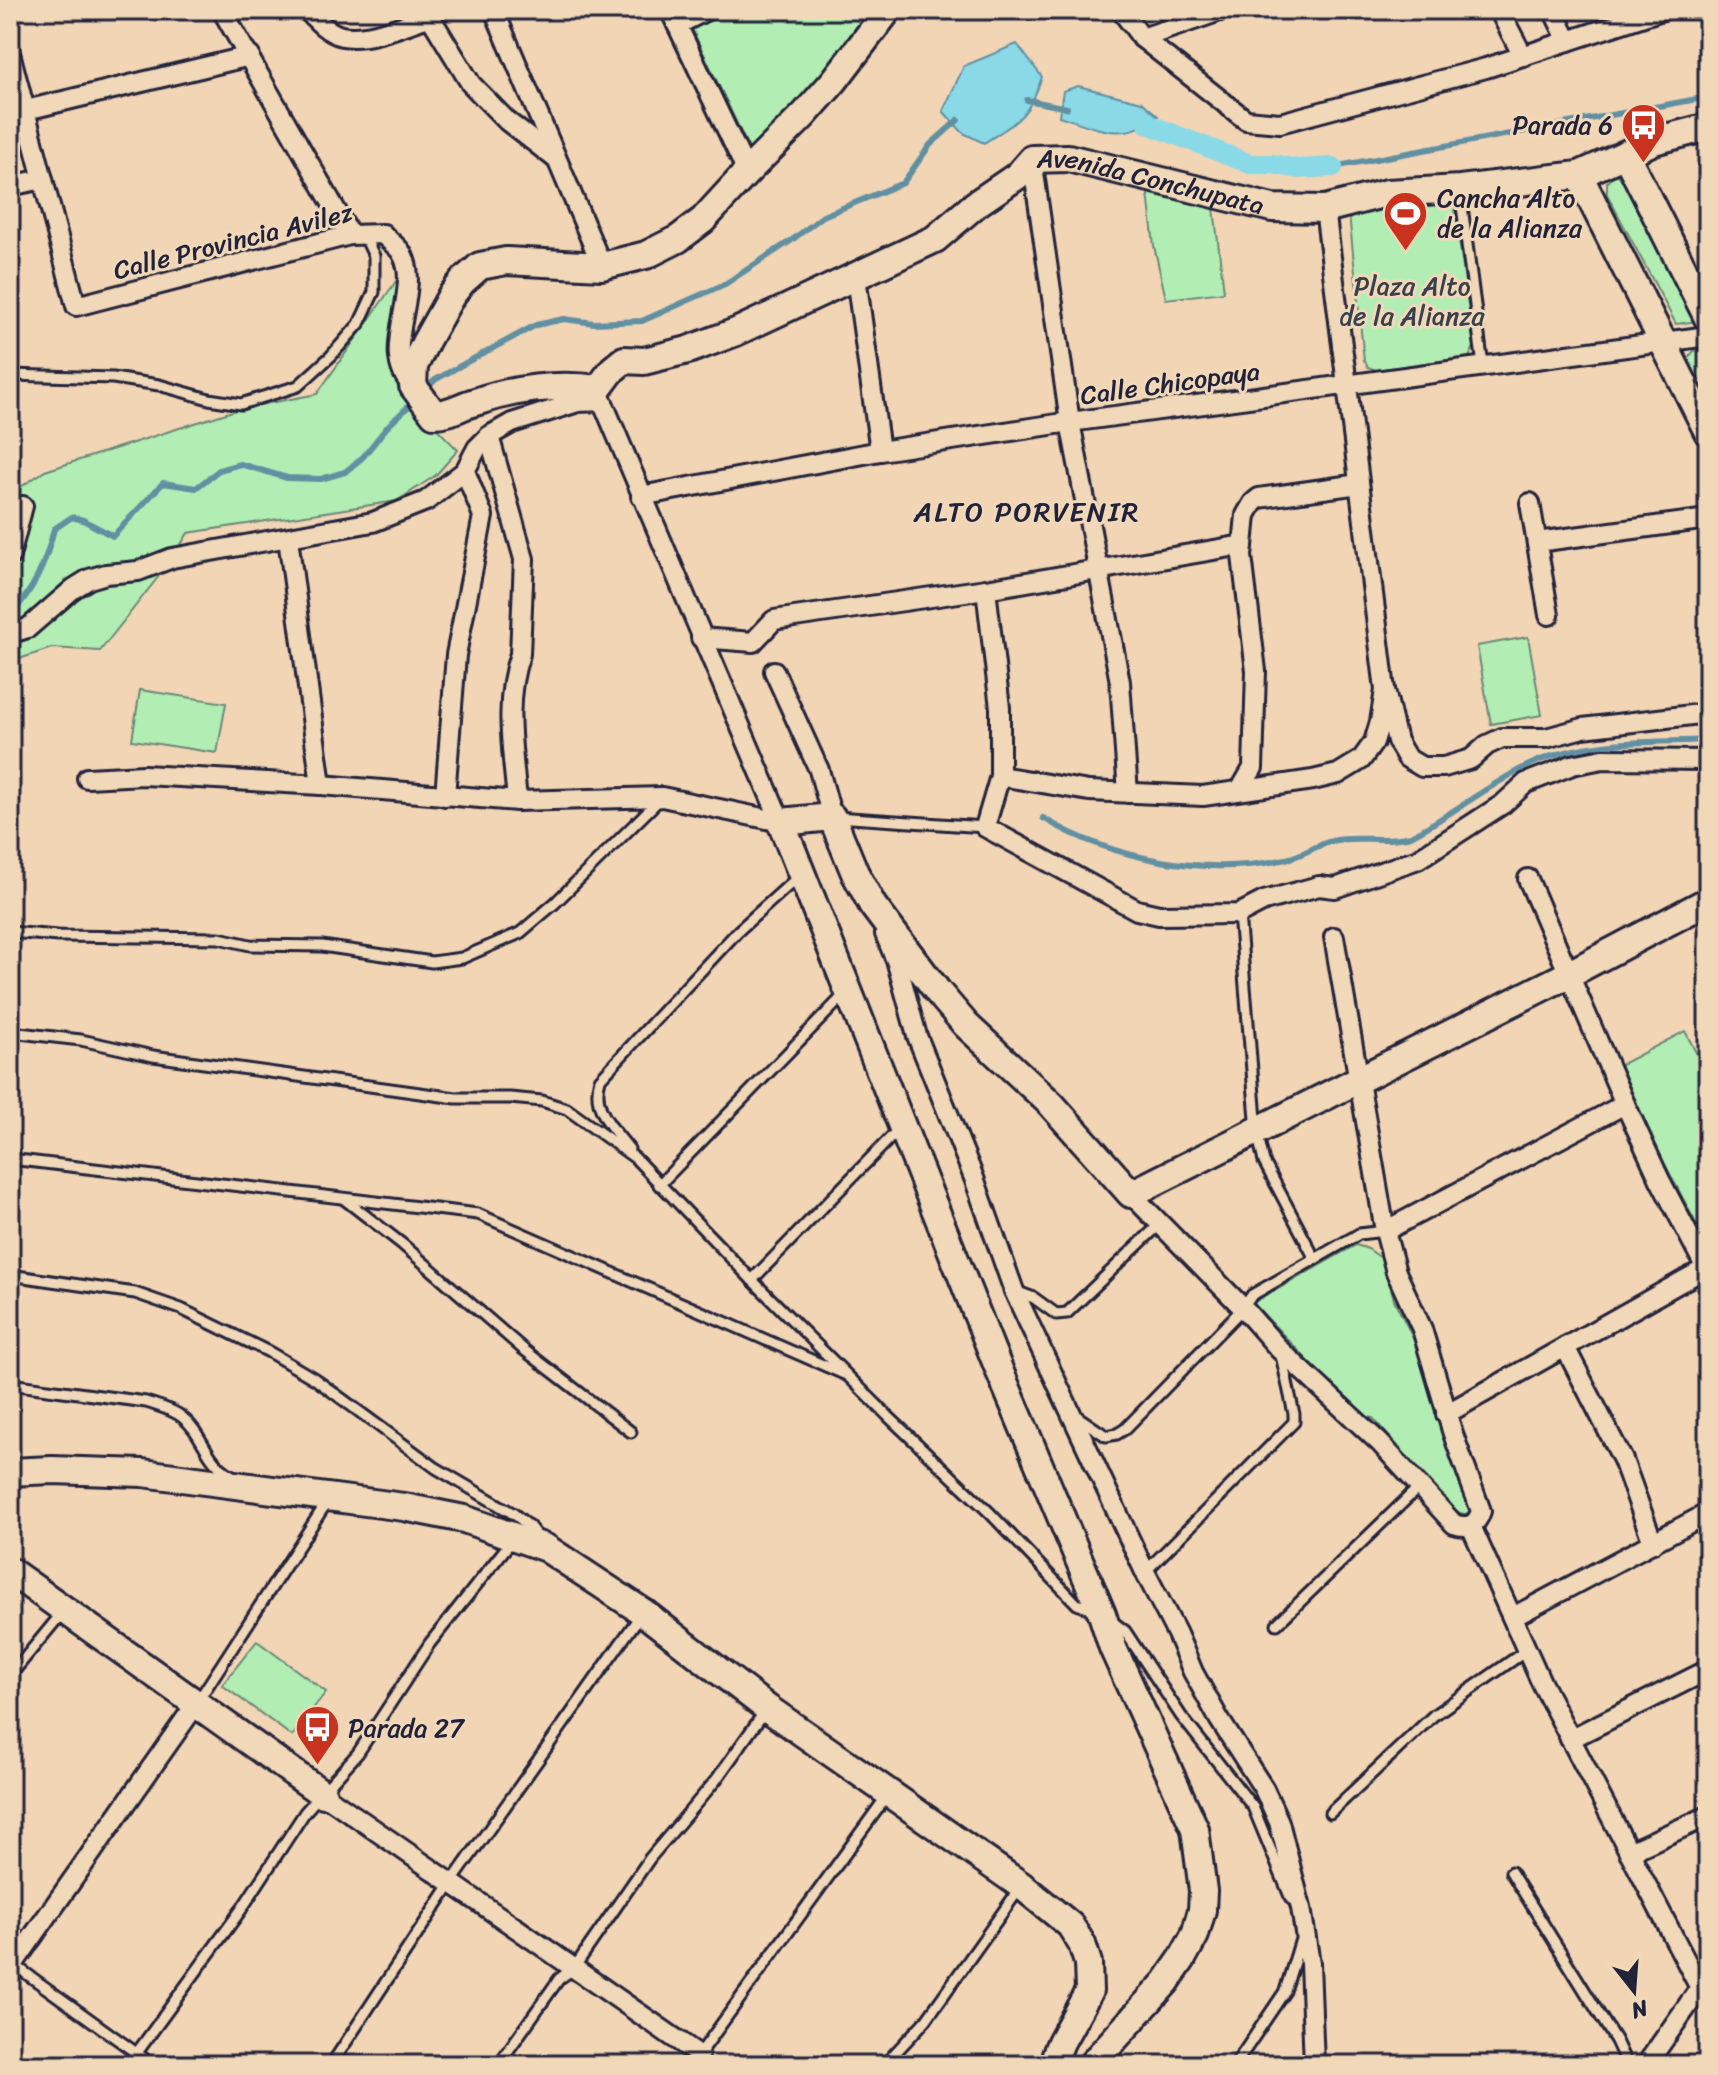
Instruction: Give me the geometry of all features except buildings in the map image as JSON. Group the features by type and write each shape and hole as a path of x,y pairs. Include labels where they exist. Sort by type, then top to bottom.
{"street":[{"path":"222,10 357,235"},
{"path":"307,10 320,24 340,36 360,37 427,14 471,84 492,108 558,161"},
{"path":"494,10 602,266"},
{"path":"707,10 673,18 747,172"},
{"path":"888,10 834,81 703,220 678,239 646,255 602,266 506,261 480,266 451,296 414,366 413,386 434,414 445,414 474,402 533,389 576,386 600,395 781,822 1000,1372 1102,1614 1113,1648 1195,1829 1203,1891 1202,1910 1195,1935 1166,1982 1091,2065"},
{"path":"1121,10 1142,38 1246,120 1280,123 1523,56 1662,10"},
{"path":"1142,38 1223,10"},
{"path":"1499,10 1523,56"},
{"path":"1553,10 1568,41"},
{"path":"10,53 43,179 10,186"},
{"path":"26,110 250,56"},
{"name":"Avenida Conchupata","path":"600,395 613,369 624,360 644,361 736,332 935,239 976,204 1017,176 1032,159 1068,158 1272,208 1325,209 1387,193 1460,189 1579,175 1654,141 1708,127"},
{"path":"1626,155 1708,318"},
{"path":"1032,159 1070,422 1120,682 1128,793"},
{"path":"1579,175 1708,432"},
{"name":"Calle Provincia Avilez","path":"43,179 76,306 357,235 383,234 401,253 408,274 399,360 403,377 413,386"},
{"path":"1325,209 1385,690 1397,741 1407,758 1422,767 1444,767 1471,759 1487,745 1502,738 1546,738 1583,728 1708,713"},
{"path":"856,277 880,451"},
{"name":"Calle Chicopaya","path":"641,496 880,451 1070,422 1708,336"},
{"path":"10,631 28,628 89,579 138,571 172,558 373,522 426,501 465,471 477,448 489,436 512,423 600,395"},
{"path":"489,436 524,559 520,654 515,667 509,710 517,801"},
{"path":"445,796 456,655 483,516 465,471"},
{"path":"1240,790 1253,768 1256,671 1242,556 1246,515 1259,498 1359,484"},
{"path":"1530,503 1549,615"},
{"path":"10,556 23,506"},
{"path":"1537,542 1708,519"},
{"path":"288,538 321,785"},
{"path":"701,638 753,642 774,620 986,589 1243,545"},
{"path":"986,589 1000,708 1000,776 985,827 1137,910 1159,915 1239,914 1264,901 1319,886 1335,888 1418,859 1503,804 1526,783 1572,765 1603,759 1708,760"},
{"path":"774,671 819,770 832,817 855,873 897,963 917,1036 974,1178 1014,1291 1193,1672 1264,1789 1279,1822 1301,1908 1310,1963 1314,2065"},
{"path":"1000,776 1089,791 1203,796 1338,774 1361,760 1374,742 1385,690"},
{"path":"87,778 144,775 517,801 662,797 781,822 832,817"},
{"path":"1446,1414 1707,1270 1625,1104 1528,879"},
{"path":"1131,1194 1708,901"},
{"path":"873,906 966,1025 1051,1104 1131,1194 1280,1350 1380,1443 1454,1524 1471,1526 1481,1511 1446,1414 1422,1329 1396,1272 1385,1231 1334,937"},
{"path":"1385,1231 1625,1104"},
{"path":"1565,1347 1623,1460 1653,1543"},
{"path":"10,1472 143,1473 404,1507 464,1519 546,1548 643,1612 767,1708 1022,1886 1070,1925 1082,1944 1088,1963 1089,1991 1061,2042 1056,2054 1057,2065"},
{"path":"1513,1617 1708,1513"},
{"path":"1471,1526 1570,1739 1704,1986 1646,2065"},
{"path":"10,1571 574,1968 696,2060"},
{"path":"1570,1739 1708,1670"},
{"path":"11,1965 196,1704"},
{"path":"1629,1852 1708,1816"}],"lane":[{"path":"1460,189 1483,366"},
{"path":"10,375 113,378 241,404 298,386 331,356 359,324 374,292 374,256 357,235"},
{"path":"10,932 58,936 219,938 250,945 322,946 447,962 527,928 662,797"},
{"path":"832,817 985,827"},
{"path":"801,874 738,931 600,1079 596,1094 600,1110 659,1185 889,1417 990,1513 1077,1604 1102,1614 1125,1631 1181,1716 1253,1807 1303,1931 1285,1991 1235,2065"},
{"path":"1239,914 1257,1131 1264,1162 1315,1259"},
{"path":"659,1185 848,991"},
{"path":"10,1032 81,1040 153,1056 456,1098 542,1101 567,1109 635,1158"},
{"path":"752,1280 902,1126"},
{"path":"10,1159 478,1214 852,1378"},
{"path":"344,1199 402,1244 523,1349 631,1432"},
{"path":"1014,1291 1034,1298 1056,1314 1067,1313 1160,1224"},
{"path":"1068,1410 1106,1436 1117,1434 1243,1308 1252,1295 1359,1234 1385,1231"},
{"path":"10,1275 135,1293 181,1309 269,1352 315,1379 436,1468 514,1514 529,1526 546,1548"},
{"path":"1145,1572 1294,1422 1280,1350"},
{"path":"10,1384 146,1402 167,1409 191,1426 217,1468 259,1489"},
{"path":"1277,1624 1420,1486"},
{"path":"196,1704 329,1499"},
{"path":"128,2065 241,1910 305,1812 358,1753 430,1643 516,1535"},
{"path":"10,1676 64,1610"},
{"path":"331,2065 451,1883 643,1612"},
{"path":"1330,1813 1434,1715 1527,1650"},
{"path":"498,2065 559,1979 574,1968 650,1858 716,1780 767,1708"},
{"path":"696,2060 889,1793"},
{"path":"1511,1872 1616,2041 1627,2065"},
{"path":"884,2065 926,2020 1022,1886"},
{"path":"11,1965 153,2065"}],"green space":[{"path":"728,10 873,10 845,49 752,155 692,29"},
{"path":"1615,175 1626,177 1699,321 1676,324 1607,194 1607,182"},
{"path":"1148,193 1214,208 1224,292 1166,299 1154,246"},
{"name":"Plaza Alto de la Alianza","path":"1444,197 1454,203 1474,347 1469,357 1376,370 1368,367 1364,360 1349,214 1353,206"},
{"path":"401,274 395,320 398,389 458,450 436,475 397,501 188,533 170,562 100,651 52,648 10,662 10,494 45,471 239,409 317,394"},
{"path":"1694,351 1708,353 1708,412 1686,361"},
{"path":"1528,637 1542,715 1491,724 1477,646"},
{"path":"140,690 226,703 217,753 132,740"},
{"path":"1685,1031 1708,1076 1708,1246 1658,1151 1620,1065"},
{"path":"1356,1245 1384,1260 1394,1300 1418,1348 1441,1429 1471,1500 1471,1511 1465,1514 1453,1511 1373,1418 1360,1415 1253,1303"},
{"path":"257,1641 326,1692 292,1736 222,1685"}],"water":[{"path":"1017,44 1042,77 1021,117 984,143 963,133 943,111 964,66"},
{"path":"1078,86 1142,102 1158,116 1133,130 1110,131 1059,116 1063,91"}],"waterway":[{"path":"1333,167 1708,97"},
{"path":"1027,100 1067,108"},
{"path":"425,390 435,380 536,325 564,319 594,323 642,321 725,284 823,216 903,183 930,145 958,120"},
{"path":"1148,124 1250,164 1298,169 1333,167"},
{"path":"10,616 38,576 54,529 72,517 113,536 163,483 196,488 219,470 240,464 287,478 321,479 345,472 363,457 387,427 414,401"},
{"path":"1043,818 1099,845 1161,861 1192,865 1255,864 1292,858 1341,839 1411,836 1506,778 1558,754 1600,745 1708,740"}],"place":[{"name":"Parada 6","path":"1644,164"},
{"name":"Cancha Alto de la Alianza","path":"1406,252"},
{"name":"Parada 27","path":"317,1767"}],"district":[{"name":"ALTO PORVENIR","path":"1027,511"}]}
